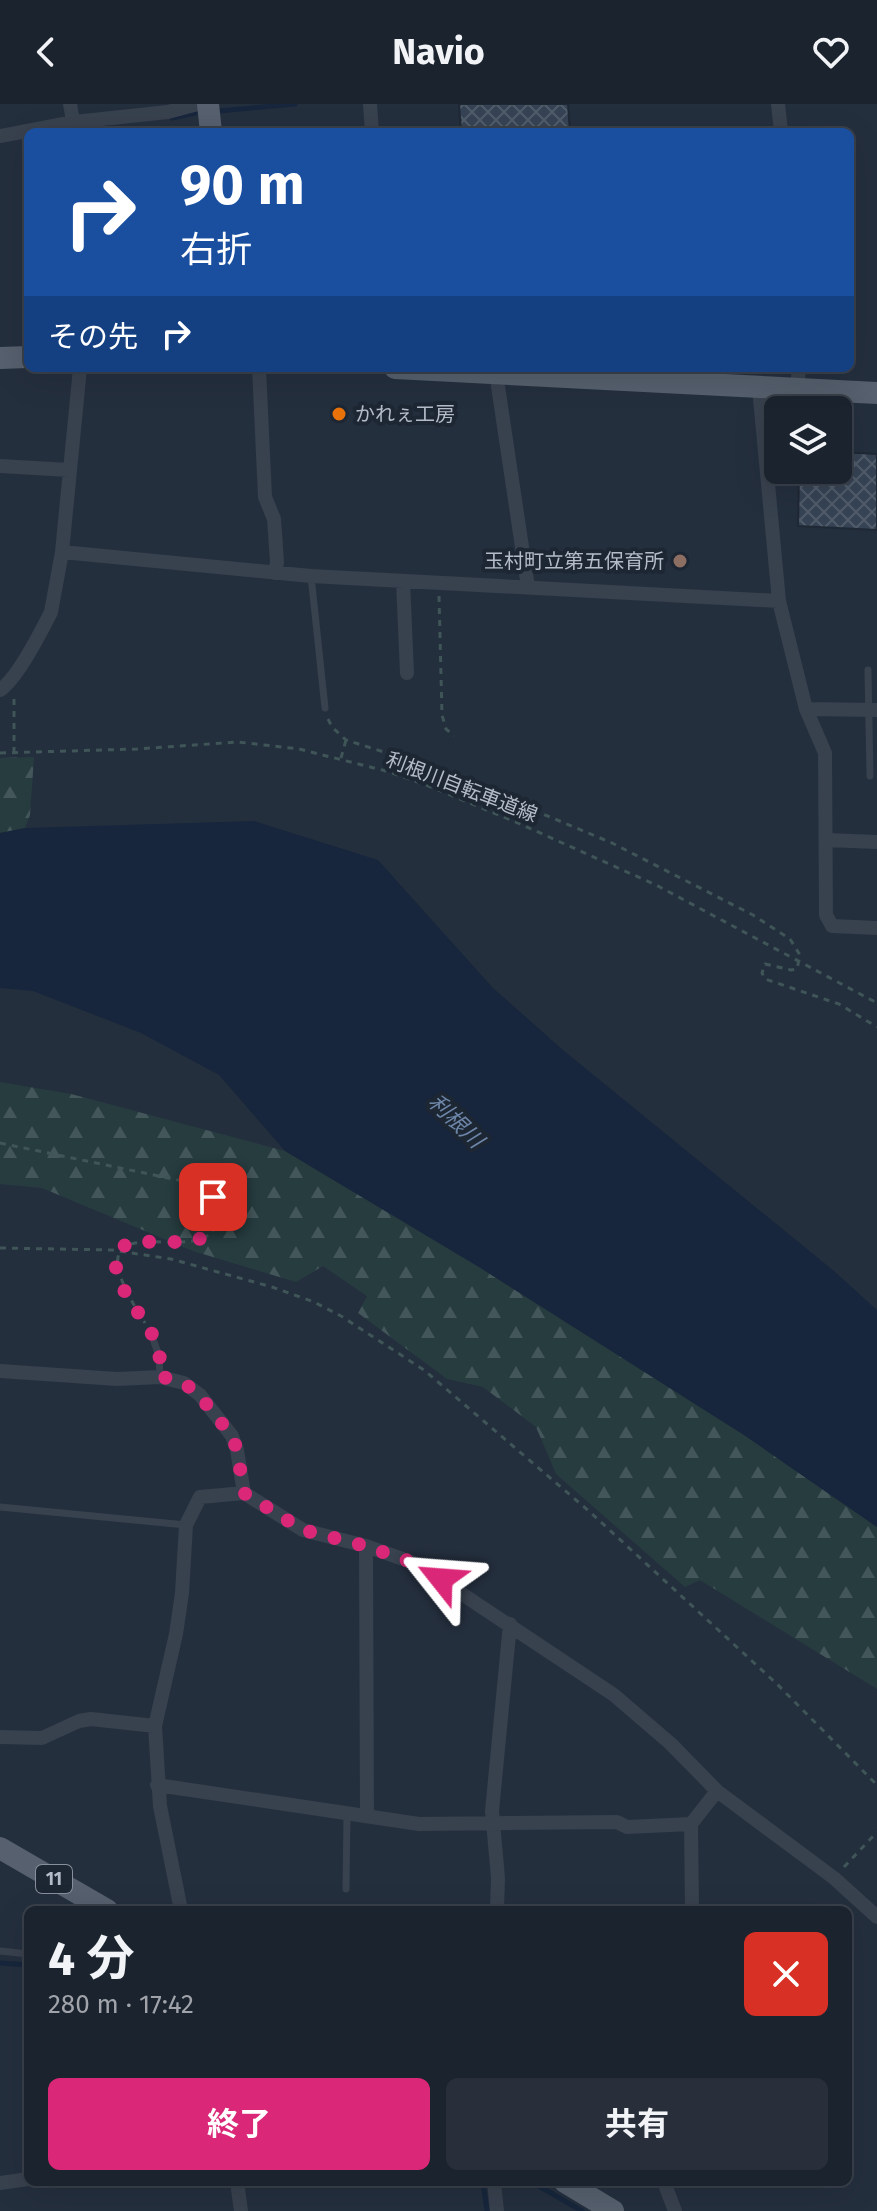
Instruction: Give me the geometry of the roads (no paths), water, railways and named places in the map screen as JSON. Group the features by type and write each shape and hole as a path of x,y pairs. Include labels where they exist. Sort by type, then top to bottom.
{"main road":[{"path":"208,104 211,128"},
{"path":"0,358 24,357"},
{"path":"476,372 759,388 798,379 877,393"},
{"name":"11","path":"0,1848 100,1906"},
{"path":"572,2186 613,2211"}],"street":[{"path":"70,104 74,127 198,104"},
{"path":"370,104 372,128"},
{"path":"778,104 781,128"},
{"path":"0,136 24,133"},
{"path":"5,686 51,612 62,552 80,372"},
{"path":"259,372 265,497 274,519 275,573"},
{"path":"496,373 528,587"},
{"path":"759,388 779,601 806,709 825,753 828,921 839,928 877,928"},
{"path":"0,466 69,470"},
{"path":"62,552 311,576 779,601"},
{"path":"403,581 407,673"},
{"path":"806,709 874,710"},
{"path":"826,840 877,842"},
{"path":"0,1371 117,1379 174,1379 195,1390 232,1436 244,1493"},
{"path":"180,1906 157,1785 155,1726 176,1634 186,1525 200,1497 244,1493 303,1530 366,1546 417,1564 510,1624 614,1695 671,1744 717,1791 834,1878 877,1917"},
{"path":"366,1546 367,1816"},
{"path":"497,1906 498,1878 492,1825 510,1624"},
{"path":"0,1737 42,1738 79,1721 91,1719 155,1726"},
{"path":"157,1785 419,1824 617,1822 627,1827 691,1824"},
{"path":"692,1906 691,1824 717,1791"},
{"path":"0,2179 24,2179"},
{"path":"238,2186 241,2211"},
{"path":"494,2186 497,2211"},
{"path":"666,2186 675,2211"}],"lane":[{"path":"311,576 325,708"},
{"path":"868,670 874,710 870,776"},
{"path":"151,1333 159,1356 160,1377"},
{"path":"0,1507 186,1525"},
{"path":"346,1889 347,1813"},
{"path":"0,1951 24,1954"}],"water":[{"name":"利根川","path":"254,821 378,860 493,988 563,1050 834,1271 877,1310 877,1527 744,1435 479,1267 285,1151 219,1075 141,1033 33,991 0,988 0,833 25,828"}],"waterway":[{"path":"219,111 295,104"},
{"path":"172,118 195,113"},
{"path":"81,128 107,125"},
{"path":"0,1963 24,1965"},
{"path":"484,2186 487,2211"},
{"path":"539,2186 582,2211"}],"place":[{"name":"かれぇ工房","path":"339,414"},
{"name":"玉村町立第五保育所","path":"680,561"}]}
